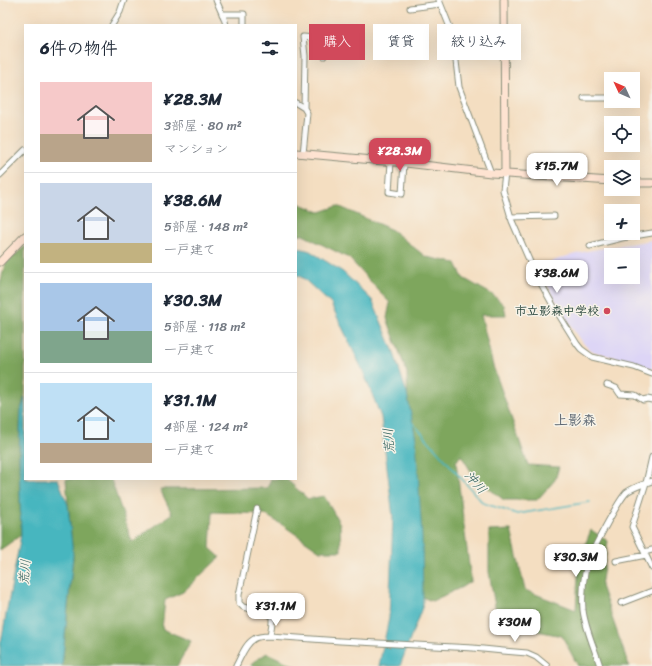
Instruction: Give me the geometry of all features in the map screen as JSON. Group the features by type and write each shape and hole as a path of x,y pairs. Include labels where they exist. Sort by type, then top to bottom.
{"main road":[{"path":"504,0 505,174"},
{"path":"300,153 492,173 604,181"},
{"path":"640,183 652,183"},
{"path":"0,262 24,237"}],"street":[{"path":"113,24 120,12 124,0"},
{"path":"216,0 226,24"},
{"path":"410,8 439,2 452,35 459,87 492,173"},
{"path":"222,14 244,14 244,24"},
{"path":"300,153 307,114 304,108 305,56 303,37 309,38"},
{"path":"584,98 604,98"},
{"path":"297,104 304,108"},
{"path":"0,175 24,151"},
{"path":"391,162 389,192 402,194 404,163"},
{"path":"505,174 503,190 510,217 533,269 577,344 592,357 634,367 652,374"},
{"path":"510,217 554,216"},
{"path":"590,246 622,238 652,233"},
{"path":"607,385 616,388 620,394 635,394 643,400 652,400"},
{"path":"652,456 646,483 632,526 652,568"},
{"path":"600,666 588,632 583,612 583,591 586,566 626,493 652,481"},
{"path":"257,509 239,595 239,603 243,607 266,613 272,617 270,636"},
{"path":"616,561 645,554 652,550"},
{"path":"621,603 652,590"},
{"path":"236,666 246,648 254,639 270,636 473,648 526,653 536,657 547,666"}],"shaded area":[{"name":"市立影森中学校","path":"652,240 652,369 595,352 584,344 572,328 538,267 564,257 604,248 604,284 640,284 640,248 605,248"}],"green space":[{"path":"297,202 320,212 338,206 392,230 426,257 456,263 463,278 493,295 504,305 506,315 481,315 493,366 528,465 559,467 555,480 537,500 504,500 475,478 461,455 456,462 471,581 462,587 432,601 417,595 409,479 407,373 387,318 390,303 349,258 303,235 297,234"},
{"path":"24,247 24,399 21,410 19,454 21,535 0,550 0,284 5,264"},
{"path":"66,480 111,480 132,542 172,514 160,489 267,488 271,480 287,480 308,499 324,496 340,524 341,551 320,551 264,514 212,512 210,548 220,557 183,592 165,600 162,629 191,641 177,666 62,666 73,558"},
{"path":"511,530 525,590 576,610 579,560 591,530 608,541 601,586 629,666 578,666 562,636 498,623 489,572 489,531"},
{"path":"267,653 295,666 251,666 253,662"}],"water":[{"name":"荒川","path":"297,247 310,251 343,272 372,300 393,350 407,394 416,439 422,537 423,605 400,666 379,666 389,618 393,517 381,417 363,371 331,304 303,278 297,275"},
{"name":"荒川","path":"24,400 24,480 58,480 68,505 73,555 62,666 0,666 0,647 21,535 19,454 21,410"}],"waterway":[{"name":"沖川","path":"413,423 483,503 517,514 590,502"}],"place":[{"name":"市立影森中学校","path":"607,311"}],"district":[{"name":"上影森","path":"575,420"}]}
